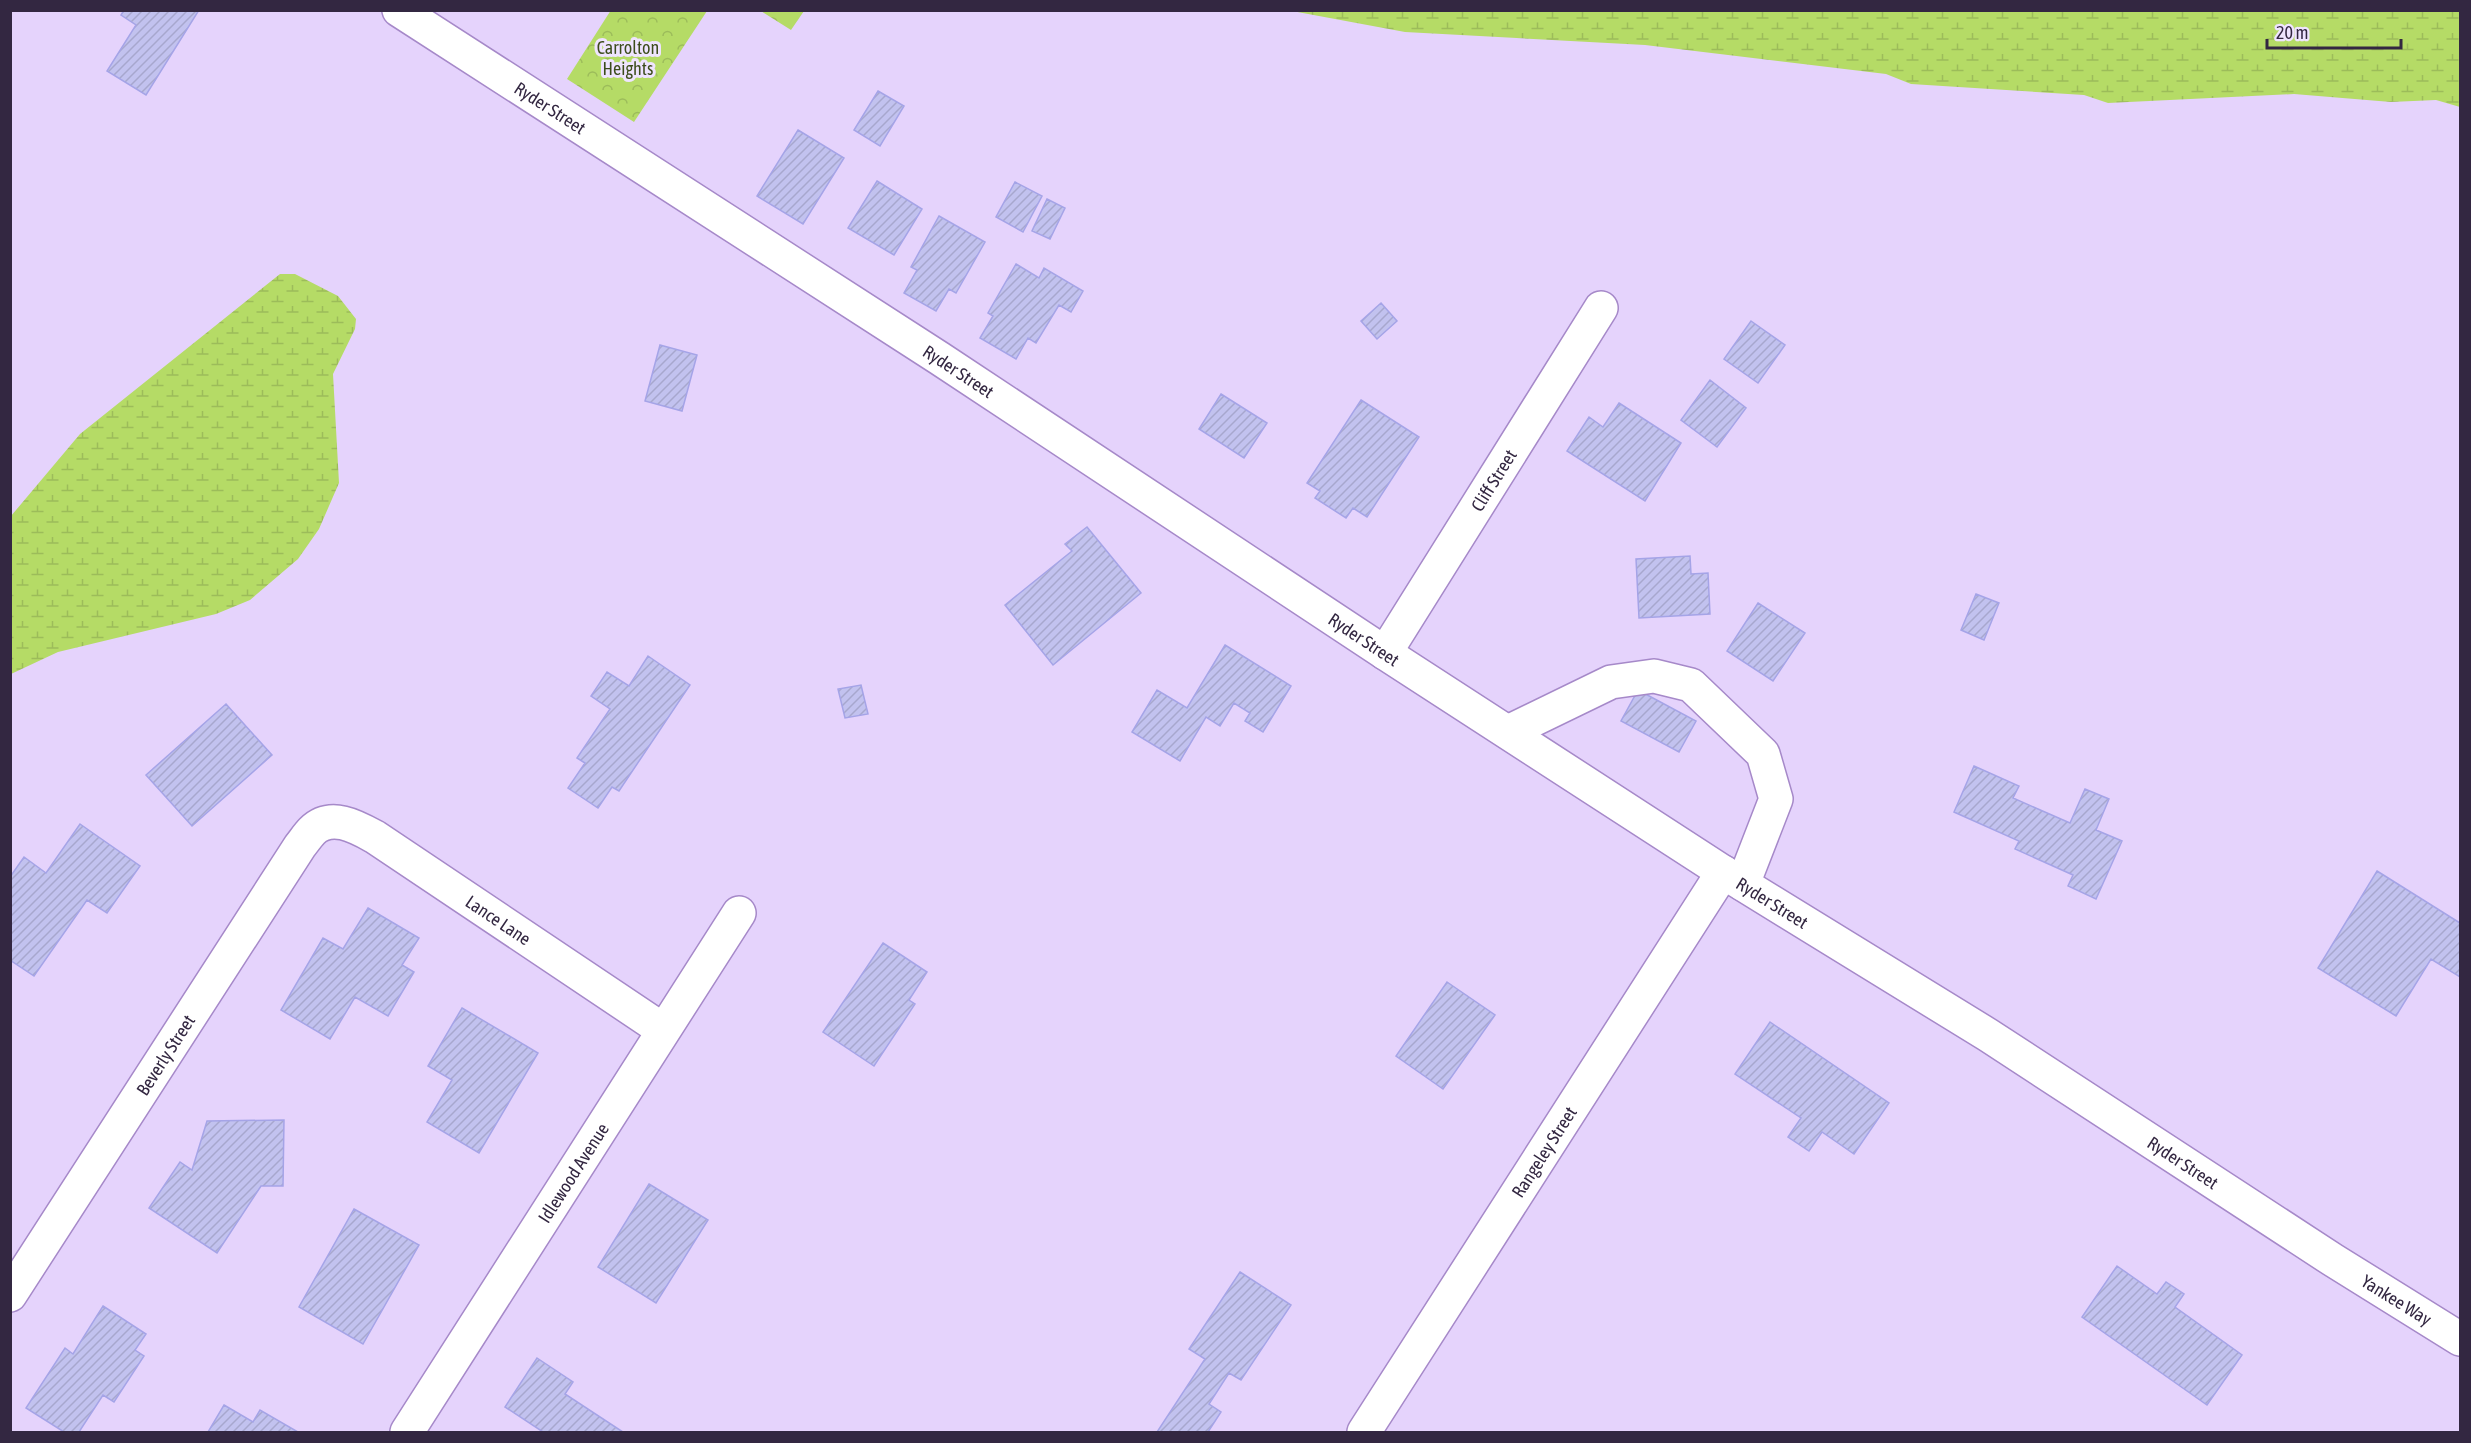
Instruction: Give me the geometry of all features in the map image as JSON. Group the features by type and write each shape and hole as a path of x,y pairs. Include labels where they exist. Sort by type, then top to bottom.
{"street":[{"name":"Ryder Street","path":"399,10 939,358 1385,653 1733,878 1988,1035 2333,1260"},
{"name":"Cliff Street","path":"1385,653 1601,308"},
{"name":"Rangeley Street","path":"1364,1432 1733,878 1776,799 1763,754 1691,685 1654,676 1611,682 1508,732"},
{"name":"Lance Lane","path":"328,823 346,823 375,837 663,1030"},
{"name":"Beverly Street","path":"10,1295 300,846 313,831 328,823"},
{"name":"Idlewood Avenue","path":"407,1432 739,913"},
{"name":"Yankee Way","path":"2333,1260 2460,1339"}],"green space":[{"name":"Carrolton Heights","path":"611,10 707,11 634,122 567,79"},
{"path":"804,10 791,30 761,11"},
{"path":"1292,11 2460,11 2460,107 2436,100 2391,102 2294,94 2108,103 2084,95 1911,84 1886,74 1645,45 1405,32"},
{"path":"280,274 295,274 338,296 356,319 355,329 333,374 339,483 319,529 298,559 250,600 216,614 58,652 11,674 11,516 80,434"}],"building":[{"path":"124,10 199,10 146,95 107,71 136,25 121,15"},
{"path":"878,91 904,106 880,146 854,130"},
{"path":"798,130 844,158 803,224 757,196"},
{"path":"877,181 922,209 894,255 848,228"},
{"path":"1015,182 1042,196 1023,232 996,217"},
{"path":"1047,199 1065,208 1050,239 1032,231"},
{"path":"939,216 985,242 956,293 949,289 936,311 904,293 917,270 911,267"},
{"path":"1016,264 1039,278 1044,268 1083,291 1071,312 1059,305 1036,343 1028,338 1016,359 980,338 993,316 988,313"},
{"path":"1381,303 1397,321 1377,339 1361,321"},
{"path":"1751,321 1785,345 1758,383 1724,359"},
{"path":"660,345 697,355 682,411 645,401"},
{"path":"1710,380 1746,408 1717,447 1681,420"},
{"path":"1221,394 1267,423 1244,458 1199,429"},
{"path":"1361,400 1419,437 1367,517 1353,508 1346,518 1315,498 1320,491 1307,483"},
{"path":"1619,403 1681,443 1645,501 1567,451 1589,417 1603,427"},
{"path":"1087,527 1141,593 1053,665 1005,605 1072,551 1065,544"},
{"path":"1690,556 1691,574 1708,573 1710,614 1639,618 1636,559"},
{"path":"1976,594 1999,603 1984,640 1961,630"},
{"path":"1758,603 1805,633 1773,681 1727,651"},
{"path":"1225,645 1291,686 1263,732 1245,721 1250,713 1234,703 1220,726 1206,717 1180,761 1132,732 1157,690 1187,708"},
{"path":"648,656 690,685 619,791 612,787 598,808 568,788 585,763 577,758 610,709 591,696 607,672 629,686"},
{"path":"861,685 868,714 845,718 838,689"},
{"path":"1638,690 1696,721 1679,752 1621,721"},
{"path":"226,704 272,755 192,826 146,775"},
{"path":"1974,766 2019,786 2013,798 2070,823 2085,789 2109,799 2096,830 2122,841 2096,899 2068,886 2073,875 2015,849 2019,841 1954,812"},
{"path":"80,824 140,866 107,913 87,900 34,976 10,960 10,877 24,857 46,873"},
{"path":"2377,871 2460,923 2460,977 2431,959 2396,1016 2318,968"},
{"path":"368,908 419,938 402,965 414,972 388,1016 355,997 330,1039 281,1010 323,938 343,949"},
{"path":"883,943 927,972 909,1000 915,1004 874,1066 823,1032"},
{"path":"1447,982 1495,1015 1443,1089 1396,1056"},
{"path":"462,1008 538,1053 479,1153 427,1122 452,1080 428,1066"},
{"path":"1770,1022 1889,1103 1854,1154 1822,1132 1809,1151 1788,1137 1801,1118 1735,1074"},
{"path":"284,1120 283,1186 261,1186 217,1253 149,1208 180,1162 192,1170 207,1121"},
{"path":"649,1184 708,1220 656,1303 598,1267"},
{"path":"354,1209 419,1245 363,1344 299,1307"},
{"path":"2117,1266 2157,1294 2166,1282 2184,1294 2175,1307 2242,1355 2207,1405 2082,1317"},
{"path":"1240,1272 1291,1305 1241,1380 1229,1373 1209,1404 1221,1412 1208,1432 1157,1432 1205,1359 1189,1349"},
{"path":"103,1306 146,1334 135,1350 144,1356 114,1402 103,1395 79,1432 64,1432 26,1408 65,1348 73,1354"},
{"path":"537,1358 573,1382 565,1394 623,1432 543,1432 505,1407"},
{"path":"224,1405 253,1422 260,1410 298,1432 208,1432"}]}
